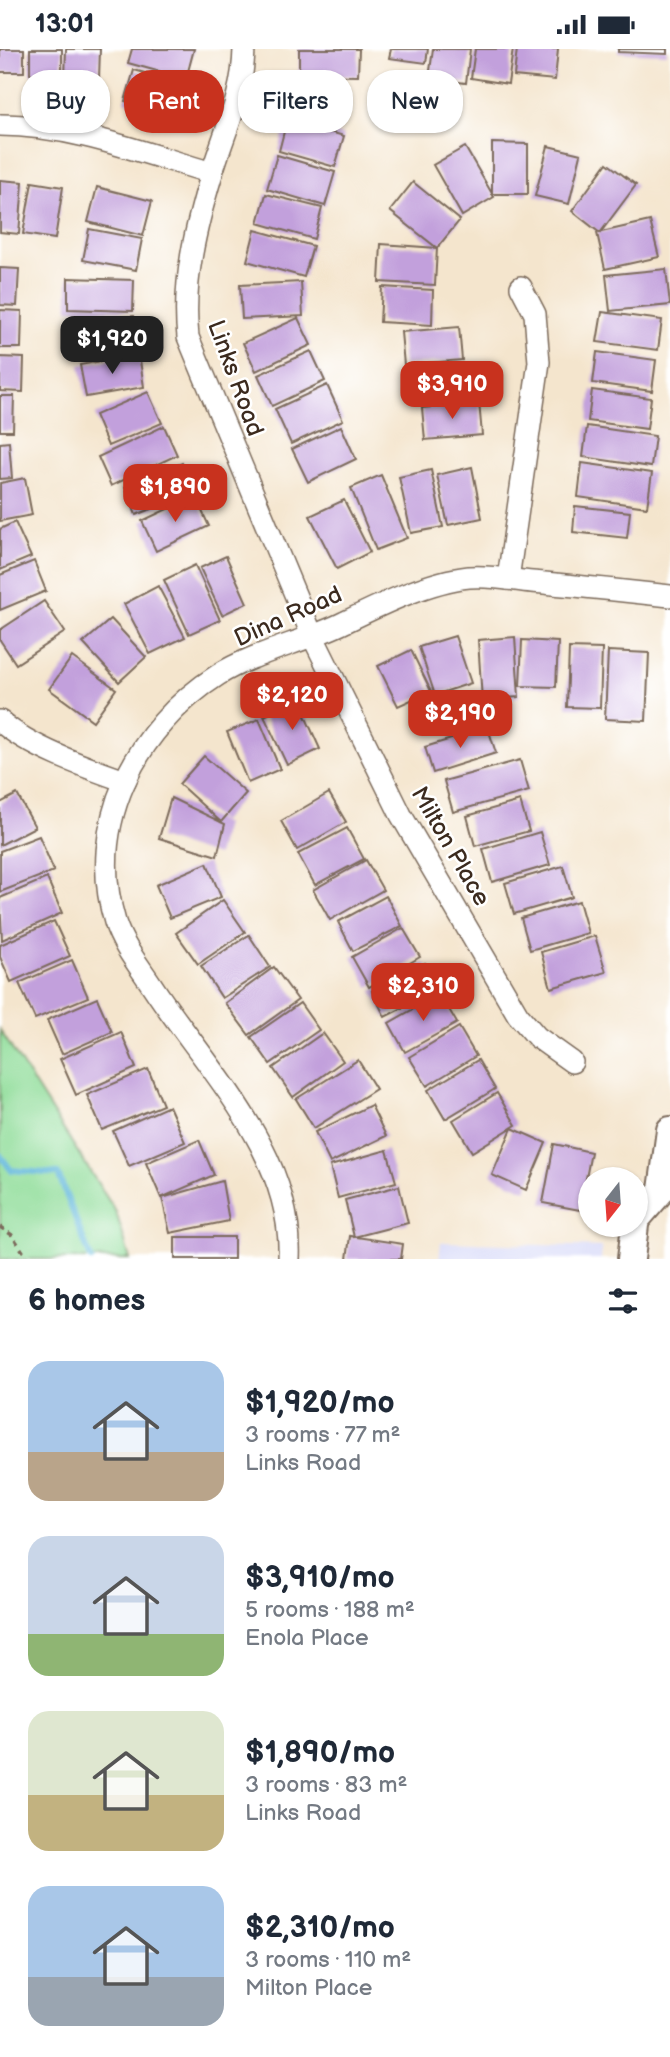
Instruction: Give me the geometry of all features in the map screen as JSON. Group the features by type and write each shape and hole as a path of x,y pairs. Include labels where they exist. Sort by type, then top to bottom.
{"main road":[{"path":"648,1213 666,1198 670,1130"},
{"path":"631,1259 633,1237"}],"street":[{"name":"Links Road","path":"244,49 243,75 233,117 212,173 196,231 184,306 188,337 312,635"},
{"path":"0,125 23,125 69,133 212,173"},
{"path":"508,579 539,362 535,314 521,287"},
{"name":"Dina Road","path":"289,1259 289,1220 269,1161 209,1062 132,955 116,923 104,857 116,801 151,733 177,706 220,674 404,595 469,577 670,596"},
{"name":"Milton Place","path":"312,635 401,815 518,1015 537,1037 572,1062"},
{"path":"0,721 33,741 90,769 125,781"}],"path":[{"path":"0,1227 12,1235 28,1259"}],"shaded area":[{"path":"441,1242 602,1247 601,1259 439,1259"}],"green space":[{"path":"0,1030 116,1212 130,1259 0,1259"}],"building":[{"path":"0,49 24,49 24,70 0,72"},
{"path":"30,49 62,49 62,70 30,70"},
{"path":"66,49 100,49 99,70 65,70"},
{"path":"132,49 194,49 188,70 153,70 128,63"},
{"path":"299,49 359,49 358,76 353,76 353,70 299,70"},
{"path":"391,49 428,49 426,63 389,58"},
{"path":"433,49 470,49 466,83 463,83 463,70 430,70"},
{"path":"475,49 513,49 508,84 471,78"},
{"path":"517,49 558,49 555,80 514,76"},
{"path":"618,49 667,49 667,54 618,52"},
{"path":"284,133 333,133 344,136 335,167 279,151"},
{"path":"492,143 528,144 528,194 492,194"},
{"path":"548,146 581,154 569,204 535,196"},
{"path":"465,147 494,197 462,216 433,165"},
{"path":"277,155 335,172 325,206 267,189"},
{"path":"607,163 636,185 600,233 572,211"},
{"path":"0,180 23,182 19,234 0,232"},
{"path":"32,182 63,187 55,239 23,234"},
{"path":"413,182 460,220 437,248 390,211"},
{"path":"97,187 152,201 143,236 88,222"},
{"path":"266,194 322,208 314,239 258,223"},
{"path":"650,221 659,257 605,269 597,233"},
{"path":"89,229 142,239 136,270 83,260"},
{"path":"255,230 313,246 304,277 247,261"},
{"path":"381,244 437,248 435,285 379,282"},
{"path":"0,268 19,269 17,306 0,305"},
{"path":"666,269 670,305 610,311 606,275"},
{"path":"68,278 134,280 133,311 68,309"},
{"path":"301,282 303,316 242,319 240,285"},
{"path":"382,287 433,290 432,325 380,322"},
{"path":"0,310 22,311 21,348 0,348"},
{"path":"602,312 662,320 658,350 597,342"},
{"path":"134,316 136,348 83,352 81,319"},
{"path":"298,318 311,345 256,371 243,343"},
{"path":"459,327 462,360 404,365 401,332"},
{"path":"311,351 325,381 272,406 258,375"},
{"path":"597,352 656,360 652,391 593,383"},
{"path":"139,354 144,387 86,397 80,365"},
{"path":"0,357 24,358 23,392 0,391"},
{"path":"479,363 482,393 422,400 419,370"},
{"path":"327,385 343,420 291,444 275,409"},
{"path":"592,390 651,398 647,429 588,421"},
{"path":"148,392 162,423 108,446 95,415"},
{"path":"0,396 14,396 13,431 0,431"},
{"path":"479,402 482,435 425,440 422,408"},
{"path":"164,426 177,455 111,486 98,457"},
{"path":"341,426 356,459 308,482 292,449"},
{"path":"587,426 655,436 651,467 583,457"},
{"path":"9,442 12,478 0,479 0,443"},
{"path":"182,463 194,492 136,515 125,487"},
{"path":"582,463 652,473 647,507 578,497"},
{"path":"472,467 482,518 448,525 437,475"},
{"path":"431,470 443,527 411,533 399,477"},
{"path":"381,475 407,538 376,550 351,488"},
{"path":"25,478 32,515 0,521 0,483"},
{"path":"195,496 209,526 156,551 142,521"},
{"path":"344,500 370,552 337,569 310,516"},
{"path":"575,506 630,512 627,538 573,532"},
{"path":"15,522 31,557 0,570 0,529"},
{"path":"226,556 247,603 222,615 200,568"},
{"path":"34,561 46,591 0,610 0,575"},
{"path":"195,565 220,620 189,634 164,580"},
{"path":"158,586 185,637 150,654 124,604"},
{"path":"44,601 65,632 16,664 0,640 0,630"},
{"path":"111,619 146,657 119,682 83,643"},
{"path":"455,636 471,683 435,695 419,647"},
{"path":"515,637 519,697 482,700 478,640"},
{"path":"522,640 558,642 556,687 520,686"},
{"path":"569,648 602,649 600,708 567,707"},
{"path":"411,650 431,691 398,706 378,666"},
{"path":"608,651 649,653 646,721 605,719"},
{"path":"72,657 116,689 93,721 49,689"},
{"path":"298,700 320,749 287,765 264,716"},
{"path":"259,719 280,769 248,783 227,732"},
{"path":"488,728 496,753 433,773 425,747"},
{"path":"204,756 246,793 221,822 179,784"},
{"path":"520,760 529,791 453,812 444,781"},
{"path":"329,793 346,822 297,850 281,821"},
{"path":"17,794 35,827 0,845 0,803"},
{"path":"171,798 225,824 217,856 159,838"},
{"path":"520,801 529,831 475,846 467,816"},
{"path":"347,828 364,859 315,885 298,854"},
{"path":"540,832 550,865 492,882 483,849"},
{"path":"39,836 54,871 0,892 0,851"},
{"path":"366,860 383,890 330,920 313,890"},
{"path":"207,863 221,897 170,918 156,885"},
{"path":"563,866 572,897 514,914 505,883"},
{"path":"47,878 62,913 2,940 0,898"},
{"path":"386,896 402,926 353,951 338,922"},
{"path":"223,900 245,932 198,964 176,933"},
{"path":"579,901 588,933 530,950 521,918"},
{"path":"54,921 70,956 11,982 0,957 0,945"},
{"path":"403,928 420,957 369,987 352,957"},
{"path":"249,935 270,967 222,998 201,966"},
{"path":"595,936 606,972 551,988 541,952"},
{"path":"72,960 88,997 35,1019 19,983"},
{"path":"425,963 439,989 385,1017 372,991"},
{"path":"274,967 298,1000 249,1035 225,1003"},
{"path":"440,994 457,1023 405,1052 389,1023"},
{"path":"97,998 112,1032 62,1054 47,1020"},
{"path":"300,1003 319,1030 270,1064 251,1037"},
{"path":"459,1027 476,1056 427,1086 409,1057"},
{"path":"121,1032 136,1068 76,1095 60,1059"},
{"path":"323,1033 343,1061 293,1097 273,1068"},
{"path":"358,1060 376,1089 314,1128 296,1099"},
{"path":"478,1060 495,1089 445,1119 428,1090"},
{"path":"148,1069 163,1105 102,1130 87,1095"},
{"path":"497,1093 516,1125 472,1152 453,1120"},
{"path":"371,1105 386,1136 330,1163 315,1132"},
{"path":"169,1106 185,1142 129,1166 113,1131"},
{"path":"512,1128 546,1143 526,1190 492,1175"},
{"path":"199,1140 214,1175 161,1198 146,1163"},
{"path":"554,1144 591,1152 588,1167 578,1167 578,1210 543,1203"},
{"path":"387,1150 396,1182 338,1198 330,1166"},
{"path":"222,1181 229,1221 170,1233 162,1198"},
{"path":"399,1186 408,1223 354,1237 345,1200"},
{"path":"350,1236 403,1244 401,1259 347,1259"},
{"path":"175,1237 234,1237 234,1259 175,1259"}],"waterway":[{"path":"0,1155 11,1170 58,1174 91,1259"}]}
